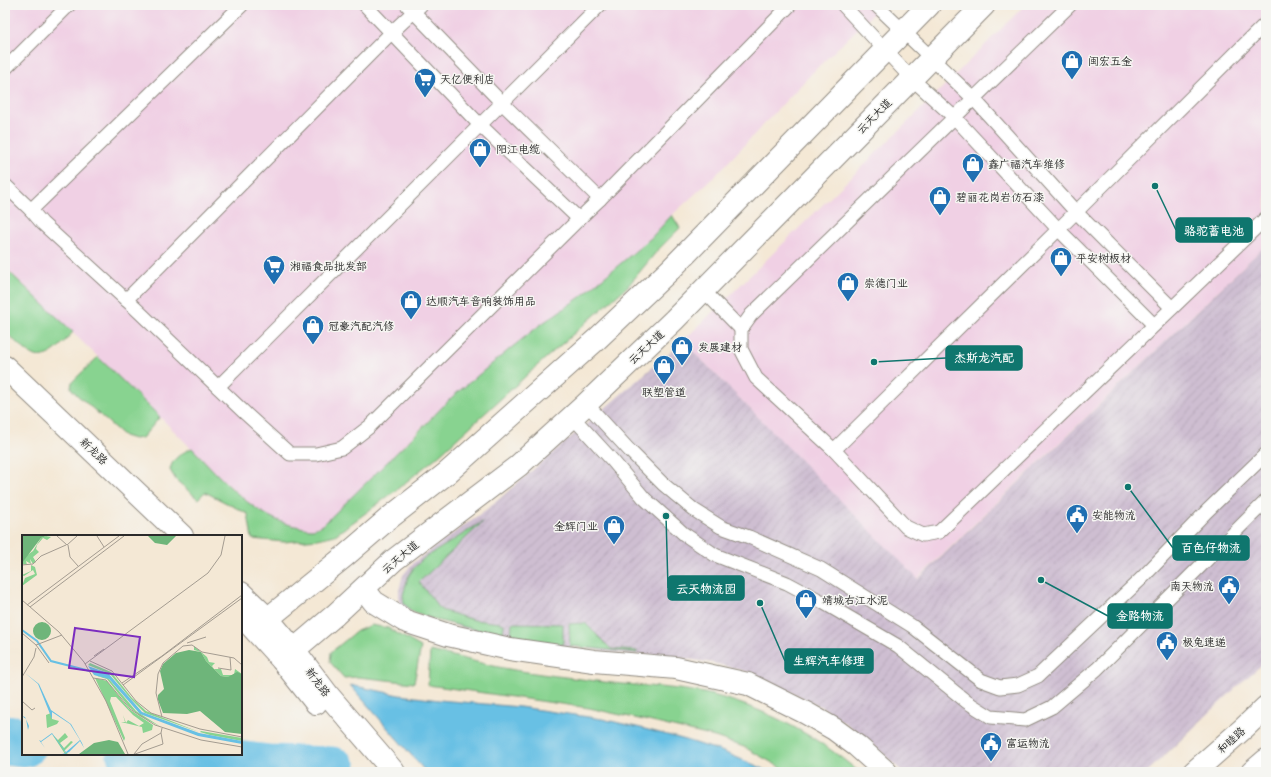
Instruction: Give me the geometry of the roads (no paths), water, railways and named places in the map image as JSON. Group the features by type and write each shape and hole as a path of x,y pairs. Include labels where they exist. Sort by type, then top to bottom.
{"main road":[{"path":"255,621 447,473 597,339 672,268 929,5"},
{"name":"云天大道","path":"288,655 311,637 394,560 518,466 576,412 674,320 984,5"},
{"name":"新龙路","path":"5,367 181,535"},
{"name":"新龙路","path":"5,382 77,448 162,535"},
{"path":"364,589 374,602 405,621 455,637 510,649 594,661 676,668 748,684 834,729 857,746 886,772"},
{"name":"新龙路","path":"242,595 255,621 288,655 375,772"},
{"name":"新龙路","path":"322,699 394,772"},
{"name":"和睦路","path":"1194,772 1266,707"},
{"path":"1252,772 1266,760"}],"lane":[{"path":"5,69 69,5"},
{"path":"31,210 242,5"},
{"path":"365,5 480,124 579,219"},
{"path":"218,387 600,5"},
{"path":"5,185 42,223 290,454 316,454 342,448 369,427 600,199 790,5"},
{"path":"843,5 911,78 955,118 1058,228 1154,325"},
{"path":"876,5 904,30 974,99 1076,212 1172,308"},
{"path":"1070,5 752,315 741,329 741,349 756,378 834,450 906,527 923,535 939,532 1266,218"},
{"path":"126,300 392,32 414,7 502,103 600,199"},
{"path":"834,450 1266,23"},
{"path":"703,290 741,329"},
{"path":"1266,454 1207,511 1141,579 1038,676 1018,685 1000,687 981,680 912,626 821,570 750,537 720,527 694,510 663,484 593,411 576,412 579,424 644,498 684,534 715,555 786,583 819,600 898,646 966,702 991,717 1026,720 1052,706 1097,669 1266,501"}],"water":[{"path":"350,685 399,695 520,707 602,719 686,740 721,751 762,768 768,772 426,772"}],"waterway":[{"path":"5,740 22,742"},
{"path":"141,755 269,770 332,772"}],"place":[{"name":"闽宏五金","path":"1072,80"},
{"name":"天亿便利店","path":"425,98"},
{"name":"阳江电缆","path":"480,168"},
{"name":"鑫广福汽车维修","path":"973,184"},
{"name":"骆驼蓄电池","path":"1155,186"},
{"name":"碧丽花岗岩仿石漆","path":"940,216"},
{"name":"平安树板材","path":"1061,278"},
{"name":"湘福食品批发部","path":"274,286"},
{"name":"崇德门业","path":"848,302"},
{"name":"达顺汽车音响装饰用品","path":"411,320"},
{"name":"冠豪汽配汽修","path":"313,346"},
{"name":"杰斯龙汽配","path":"874,362"},
{"name":"发展建材","path":"682,366"},
{"name":"联塑管道","path":"664,386"},
{"name":"百色仔物流","path":"1128,487"},
{"name":"云天物流园","path":"666,516"},
{"name":"安能物流","path":"1077,534"},
{"name":"金辉门业","path":"614,546"},
{"name":"金路物流","path":"1041,580"},
{"name":"生辉汽车修理","path":"760,603"},
{"name":"南天物流","path":"1229,606"},
{"name":"靖城右江水泥","path":"806,620"},
{"name":"极兔速递","path":"1167,662"},
{"name":"富运物流","path":"991,762"}]}
